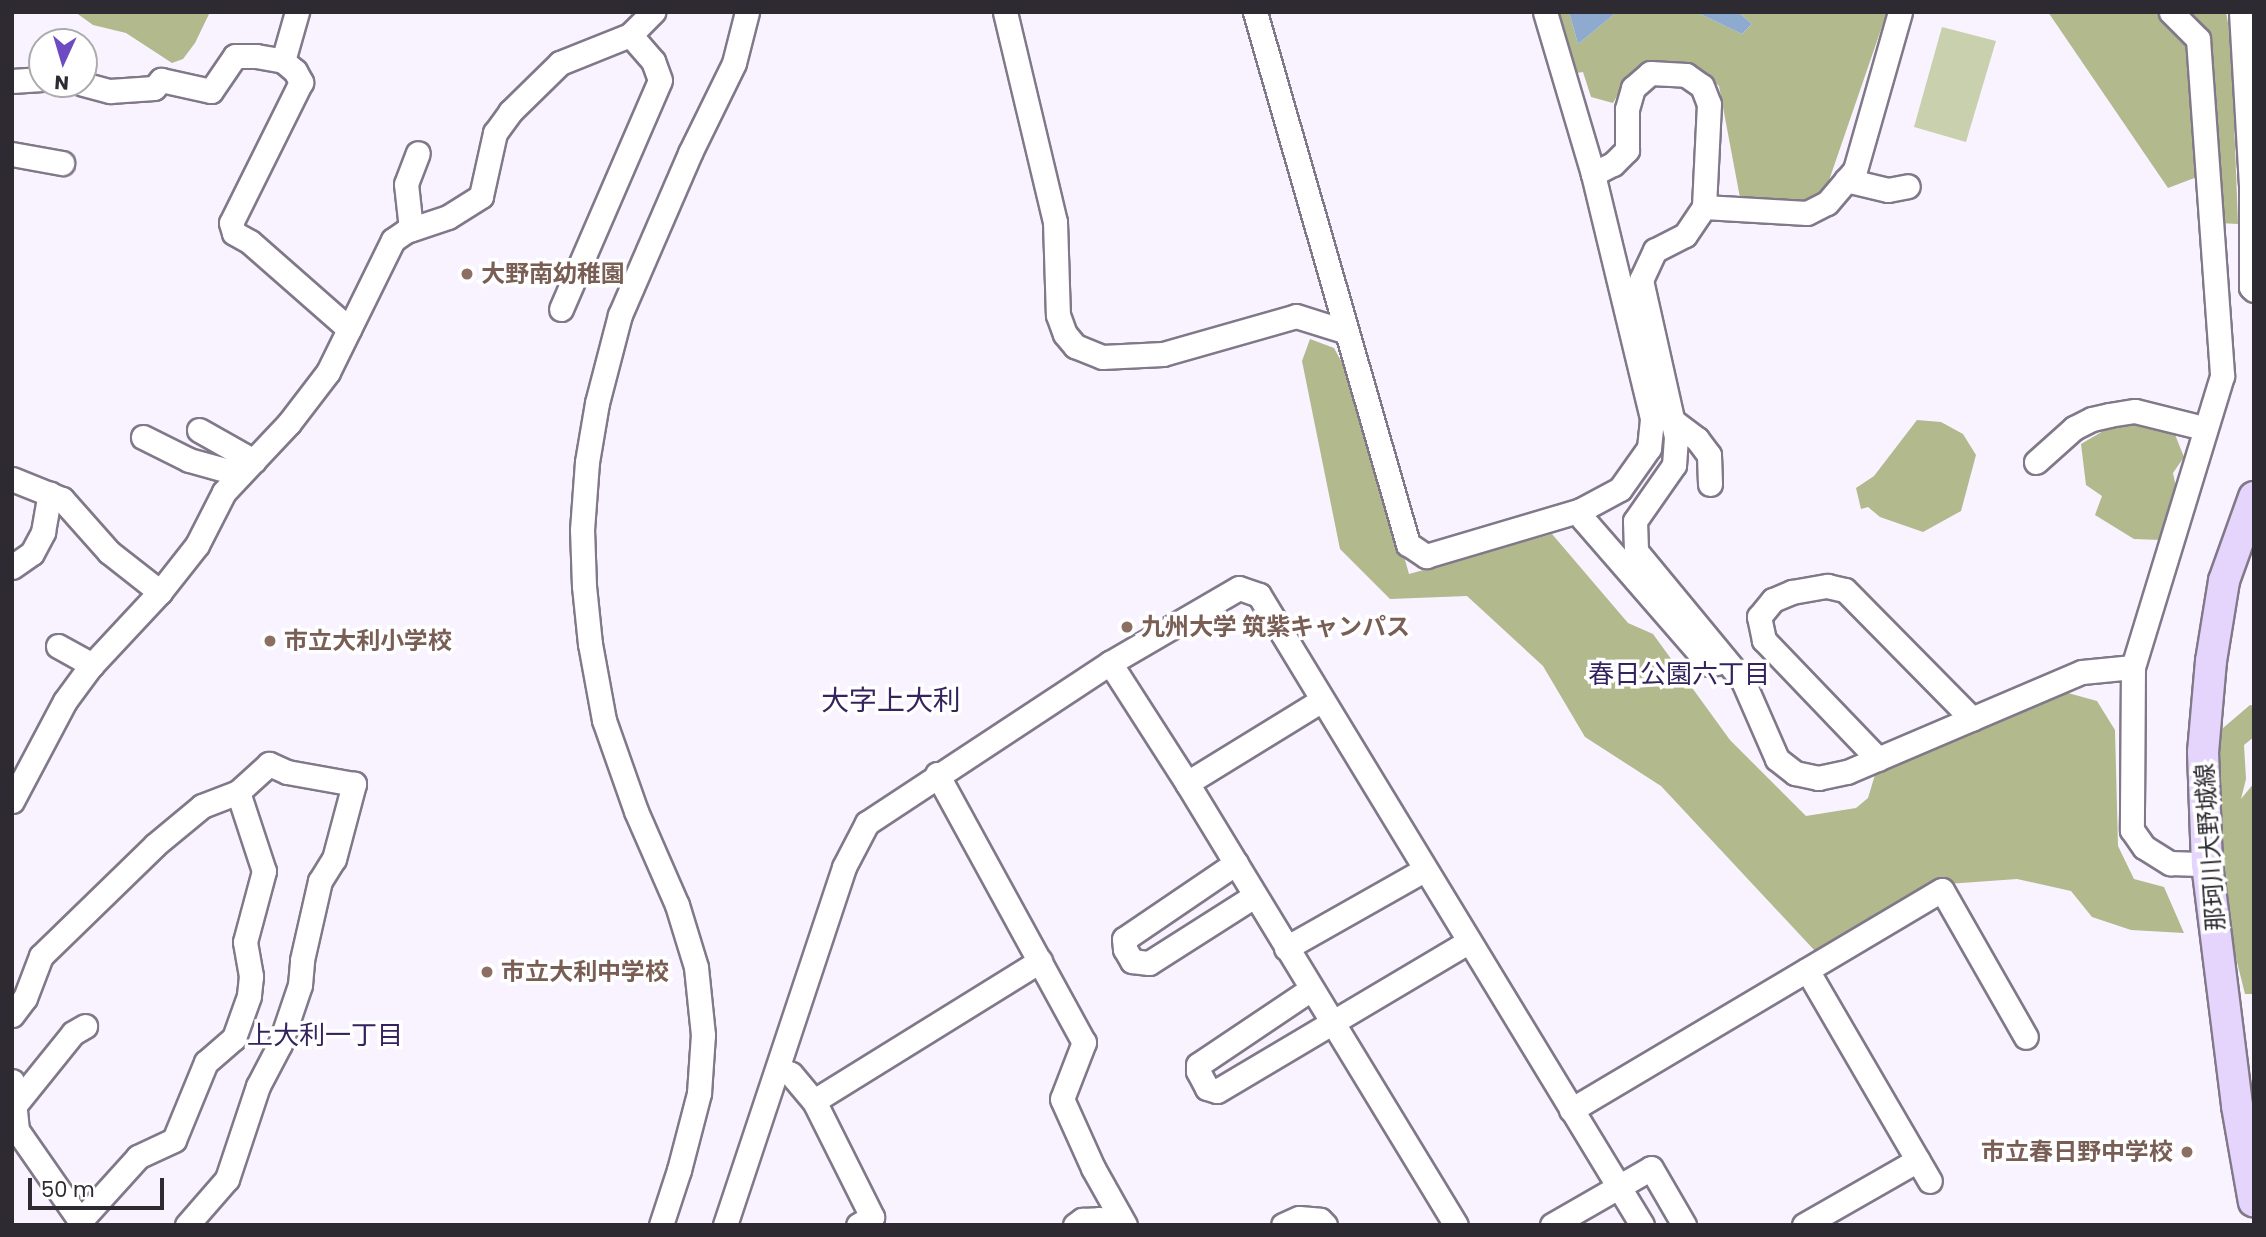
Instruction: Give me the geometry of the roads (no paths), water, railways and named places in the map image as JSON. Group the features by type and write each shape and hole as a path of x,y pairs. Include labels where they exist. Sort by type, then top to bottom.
{"main road":[{"name":"那珂川大野城線","path":"2254,497 2224,580 2211,660 2203,752 2207,864 2246,1102 2254,1202"}],"street":[{"path":"283,61 297,12"},
{"path":"12,801 65,701 92,665 160,592 197,545 224,492 289,424 328,372 393,240 411,229 448,217 481,196 495,134 510,112 560,63 630,35 653,12"},
{"path":"661,1225 699,1093 703,1035 696,967 681,917 636,811 604,720 590,644 584,586 582,530 586,462 597,402 620,316 690,153 734,63 747,12"},
{"path":"1005,12 1055,222 1058,316 1065,334 1075,346 1102,357 1163,354 1296,316 1347,332"},
{"path":"1255,12 1408,544 1426,556 1581,510 1620,489 1649,448 1652,418 1593,174 1545,12"},
{"path":"1704,206 1807,213 1827,203 1855,170 1899,12"},
{"path":"2171,12 2198,39 2222,376 2203,428 2133,667 2132,830 2144,847 2170,863 2207,864"},
{"path":"2241,12 2248,37 2252,190 2251,288 2254,290"},
{"path":"561,309 660,80 653,61 630,35"},
{"path":"98,88 110,91 155,89 161,79 211,91 235,56 256,56 283,61 296,71 301,82 231,223 234,233 250,242 349,329"},
{"path":"1593,174 1613,164 1626,150 1629,133 1627,109 1633,88 1650,73 1686,75 1702,86 1709,104 1704,206 1685,235 1655,250 1641,280 1676,437 1675,465 1635,521 1636,551 1743,681 1777,759 1795,774 1818,778 1847,772 2082,672 2133,667"},
{"path":"411,229 406,184 418,153"},
{"path":"12,154 62,163"},
{"path":"1846,180 1888,190 1908,186"},
{"path":"2036,462 2074,428 2092,419 2135,411 2203,428"},
{"path":"1673,421 1697,439 1709,456 1710,484"},
{"path":"199,430 247,467"},
{"path":"143,438 189,460 247,467"},
{"path":"12,479 62,499 109,552 160,592"},
{"path":"12,567 32,553 43,532 50,494"},
{"path":"1581,510 1583,519 1709,664 1727,662"},
{"path":"1878,759 1764,640 1759,617 1773,600 1792,592 1827,586 1845,590 1972,719"},
{"path":"724,1225 844,867 867,823 937,774 1110,663 1239,588 1259,595 1642,1225"},
{"path":"58,646 92,665"},
{"path":"1110,663 1187,783 1456,1225"},
{"path":"1187,783 1322,700"},
{"path":"12,1015 25,998 41,956 155,845 202,806 238,792 269,764 287,772 354,784 334,859 320,880 302,960 300,985 281,1044 258,1086 227,1179 187,1225"},
{"path":"937,774 1084,1042 1062,1099 1093,1168 1125,1225"},
{"path":"12,1081 18,1130 82,1222 138,1157 174,1140 206,1062 234,1038 249,996 251,976 245,942 264,870 238,792"},
{"path":"1236,863 1124,939 1125,949 1132,961 1149,963 1255,896"},
{"path":"1286,948 1424,870"},
{"path":"1571,1110 1942,890 2026,1037"},
{"path":"1311,989 1198,1065 1198,1072 1207,1088 1217,1091 1468,942"},
{"path":"814,1101 1040,961"},
{"path":"1807,970 1930,1181"},
{"path":"15,1105 73,1033 85,1026"},
{"path":"778,1068 791,1074 814,1101 872,1217 858,1225"},
{"path":"1804,1225 1918,1160"},
{"path":"1552,1225 1651,1168 1684,1225"},
{"path":"1283,1225 1299,1217 1320,1220 1325,1225"},
{"path":"1075,1225 1082,1220 1099,1219 1102,1225"}],"water":[{"path":"1569,12 1617,12 1578,44"},
{"path":"1696,12 1738,12 1752,24 1742,34"}],"place":[{"name":"大野南幼稚園","path":"467,274"},
{"name":"九州大学 筑紫キャンパス","path":"1127,627"},
{"name":"市立大利小学校","path":"270,641"},
{"name":"市立大利中学校","path":"487,972"},
{"name":"市立春日野中学校","path":"2187,1152"}],"district":[{"name":"春日公園六丁目","path":"1679,675"},
{"name":"大字上大利","path":"891,701"},
{"name":"上大利一丁目","path":"325,1036"}]}
